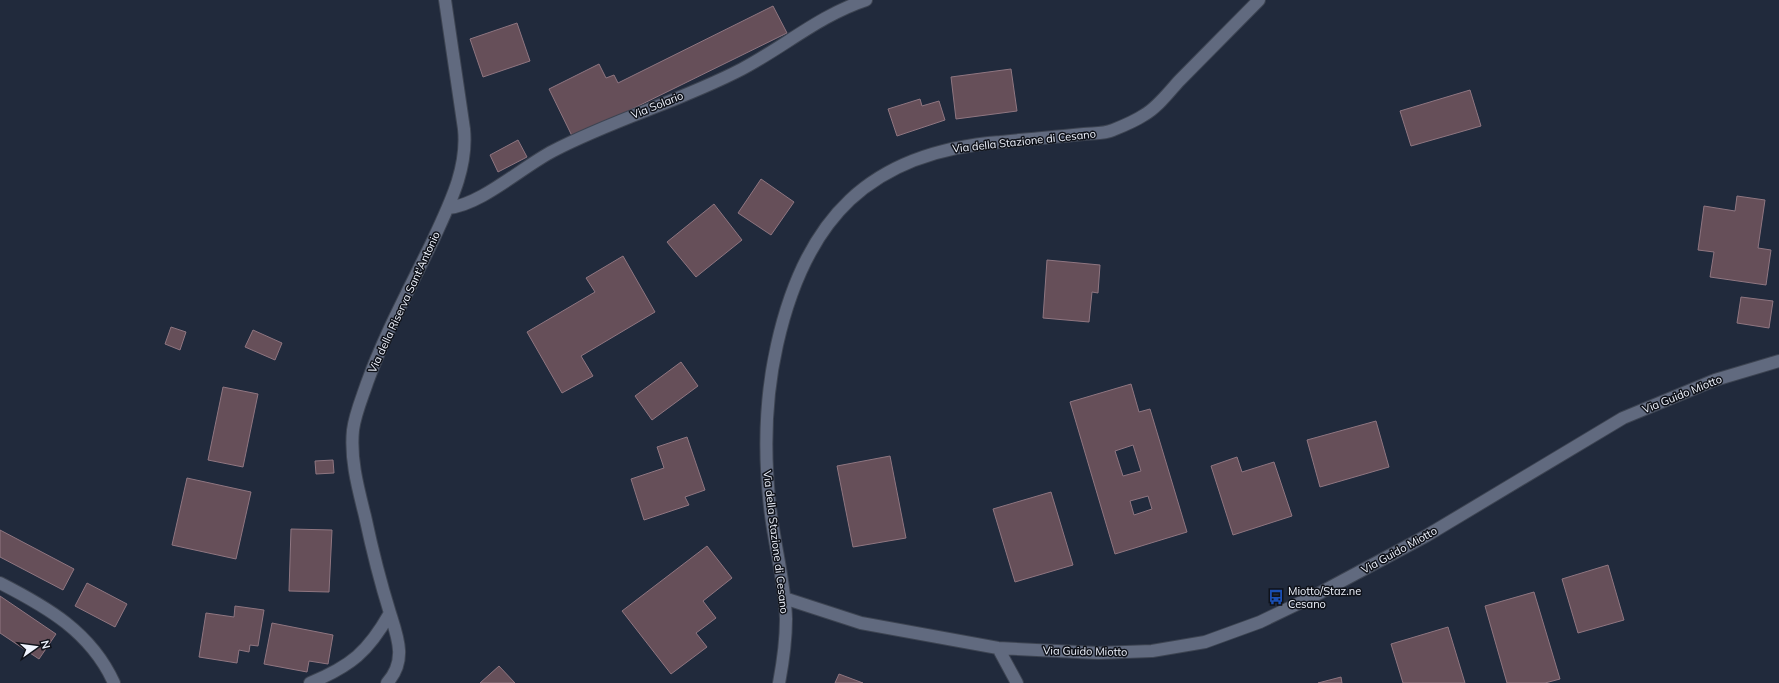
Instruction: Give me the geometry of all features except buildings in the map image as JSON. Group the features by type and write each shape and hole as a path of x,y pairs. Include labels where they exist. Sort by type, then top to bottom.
{"street":[{"name":"Via della Riserva Sant'Antonio","path":"386,683 396,671 400,653 399,640 379,578 357,483 353,451 354,429 358,408 376,360 448,208 462,165 465,148 445,0"},
{"name":"Via Solario","path":"448,208 463,206 476,200 522,169 583,136 742,69 821,19 866,0"},
{"name":"Via della Stazione di Cesano","path":"779,683 786,632 784,598 772,526 767,476 766,428 773,364 786,306 796,278 807,257 834,217 865,186 889,171 925,155 990,142 1109,132 1146,115 1259,0"},
{"name":"Via Guido Miotto","path":"784,598 861,623 998,648 1098,653 1152,651 1205,642 1260,622 1314,596 1426,536 1623,418 1715,380 1779,361"},
{"path":"0,583 62,618 76,630 102,661 114,683"},
{"path":"310,683 337,672 353,661 378,633 390,613"},
{"path":"998,648 1017,683"}],"place":[{"name":"Miotto/Staz.ne Cesano","path":"1276,597"}]}
